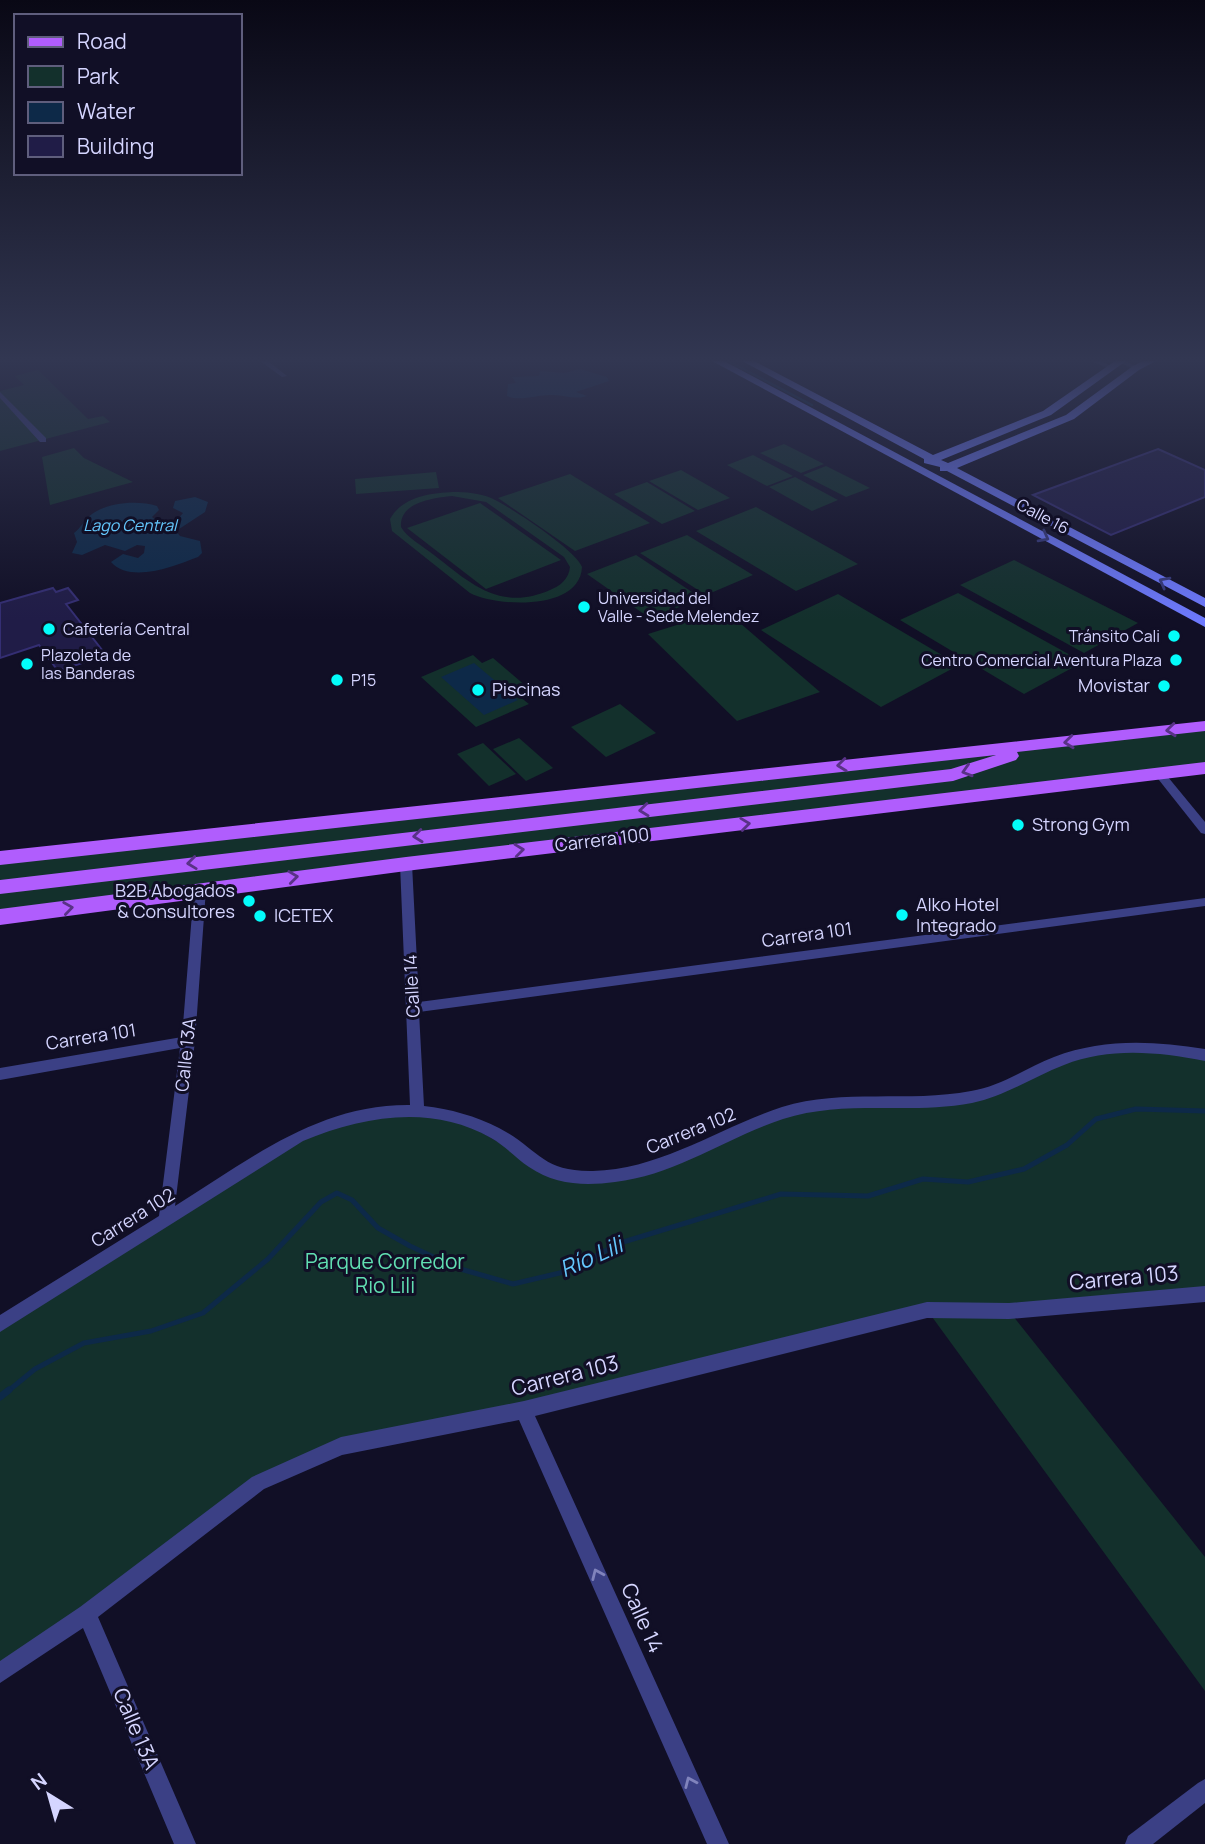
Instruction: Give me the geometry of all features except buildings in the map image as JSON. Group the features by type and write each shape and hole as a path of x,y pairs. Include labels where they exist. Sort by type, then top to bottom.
{"main road":[{"path":"0,858 1205,726"},
{"path":"0,887 953,775 1000,760 1031,746"},
{"name":"Carrera 100","path":"0,917 406,863 1205,768"}],"street":[{"name":"Calle 16","path":"875,447 1205,623"},
{"name":"Calle 16","path":"910,447 1205,603"},
{"path":"912,467 964,447"},
{"path":"989,447 999,447"},
{"path":"928,475 999,447"},
{"path":"984,505 983,500 989,496 1006,497"},
{"path":"1159,773 1205,830"},
{"name":"Calle 14","path":"406,863 417,1109"},
{"name":"Calle 13A","path":"166,1221 188,1041 200,889"},
{"name":"Carrera 101","path":"414,1008 1205,902"},
{"name":"Carrera 101","path":"0,1074 188,1041"},
{"name":"Carrera 102","path":"0,1324 298,1137 330,1122 366,1113 417,1109 453,1116 495,1133 548,1171 579,1178 621,1175 666,1164 783,1113 814,1106 956,1100 996,1093 1060,1060 1102,1049 1135,1046 1205,1055"},
{"name":"Carrera 103","path":"0,1673 87,1614 258,1483 341,1446 524,1410 927,1310 1009,1311 1205,1294"},
{"name":"Calle 14","path":"524,1410 718,1844"},
{"name":"Calle 13A","path":"87,1614 185,1844"},
{"path":"1136,1844 1205,1790"}],"green space":[{"path":"776,447 790,447 824,464 801,473 760,453"},
{"path":"74,448 84,458 133,482 50,505 42,457"},
{"path":"753,455 793,476 767,486 727,465"},
{"path":"826,466 870,488 846,497 803,475"},
{"path":"681,470 730,498 698,510 649,481"},
{"path":"436,472 439,488 356,494 355,479"},
{"path":"570,474 650,523 575,551 498,498"},
{"path":"795,477 838,500 812,511 769,487"},
{"path":"647,482 695,511 662,524 614,494"},
{"path":"453,492 486,496 526,519 577,559 582,567 578,581 567,592 535,602 499,601 470,593 392,531 390,519 409,501 426,495","holes":["452,496 486,502 564,557 570,567 563,582 532,596 501,596 473,584 411,538 401,527 406,512 427,500"]},
{"path":"480,503 561,560 486,589 407,528"},
{"path":"756,507 858,564 796,591 696,531"},
{"path":"687,535 753,575 706,595 640,553"},
{"path":"636,555 701,598 651,619 587,574"},
{"path":"1014,560 1138,623 1084,653 960,585"},
{"path":"958,593 1083,662 1024,694 900,620"},
{"path":"838,594 959,665 881,707 761,630"},
{"path":"725,610 820,692 737,721 648,634"},
{"name":"Piscinas","path":"473,655 482,663 493,658 527,687 515,693 529,704 476,727 421,677"},
{"path":"620,704 656,733 606,757 571,727"},
{"path":"1205,726 1205,768 0,917 0,858"},
{"path":"519,738 553,768 526,781 493,749"},
{"path":"483,743 516,774 489,786 457,754"},
{"name":"Parque Corredor Rio Lili","path":"1102,1049 1205,1055 1205,1294 1009,1311 1205,1557 1205,1691 927,1310 340,1446 258,1483 0,1673 0,1324 298,1137 366,1113 453,1116 548,1171 621,1175 783,1113 956,1099"}],"water":[{"name":"Lago Central","path":"195,497 208,502 205,512 176,531 180,536 200,541 202,553 198,557 153,571 130,572 111,562 123,554 138,558 144,553 145,546 137,545 125,551 105,545 82,555 72,553 77,542 74,533 89,516 99,510 124,503 149,504 157,506 159,510 152,517 160,522 169,522 183,513 173,508 175,501"},
{"path":"474,663 518,700 484,715 441,677"}],"waterway":[{"name":"Río Lili","path":"7,1392 35,1369 84,1343 151,1331 203,1313 268,1259 321,1202 337,1193 352,1200 378,1228 410,1246 457,1268 513,1284 568,1271 620,1243 781,1194 868,1196 923,1179 968,1182 1024,1169 1067,1145 1096,1119 1136,1109 1205,1111"},
{"name":"Río Lili","path":"0,1397 9,1390"}],"place":[{"name":"Universidad del Valle - Sede Melendez","path":"584,607"},
{"name":"Cafetería Central","path":"49,629"},
{"name":"Tránsito Cali","path":"1174,636"},
{"name":"Centro Comercial Aventura Plaza","path":"1176,660"},
{"name":"Plazoleta de las Banderas","path":"27,664"},
{"name":"P15","path":"337,680"},
{"name":"Movistar","path":"1164,686"},
{"name":"Piscinas","path":"478,690"},
{"name":"Strong Gym","path":"1018,825"},
{"name":"B2B Abogados & Consultores","path":"249,901"},
{"name":"Alko Hotel Integrado","path":"902,915"},
{"name":"ICETEX","path":"260,916"}]}
